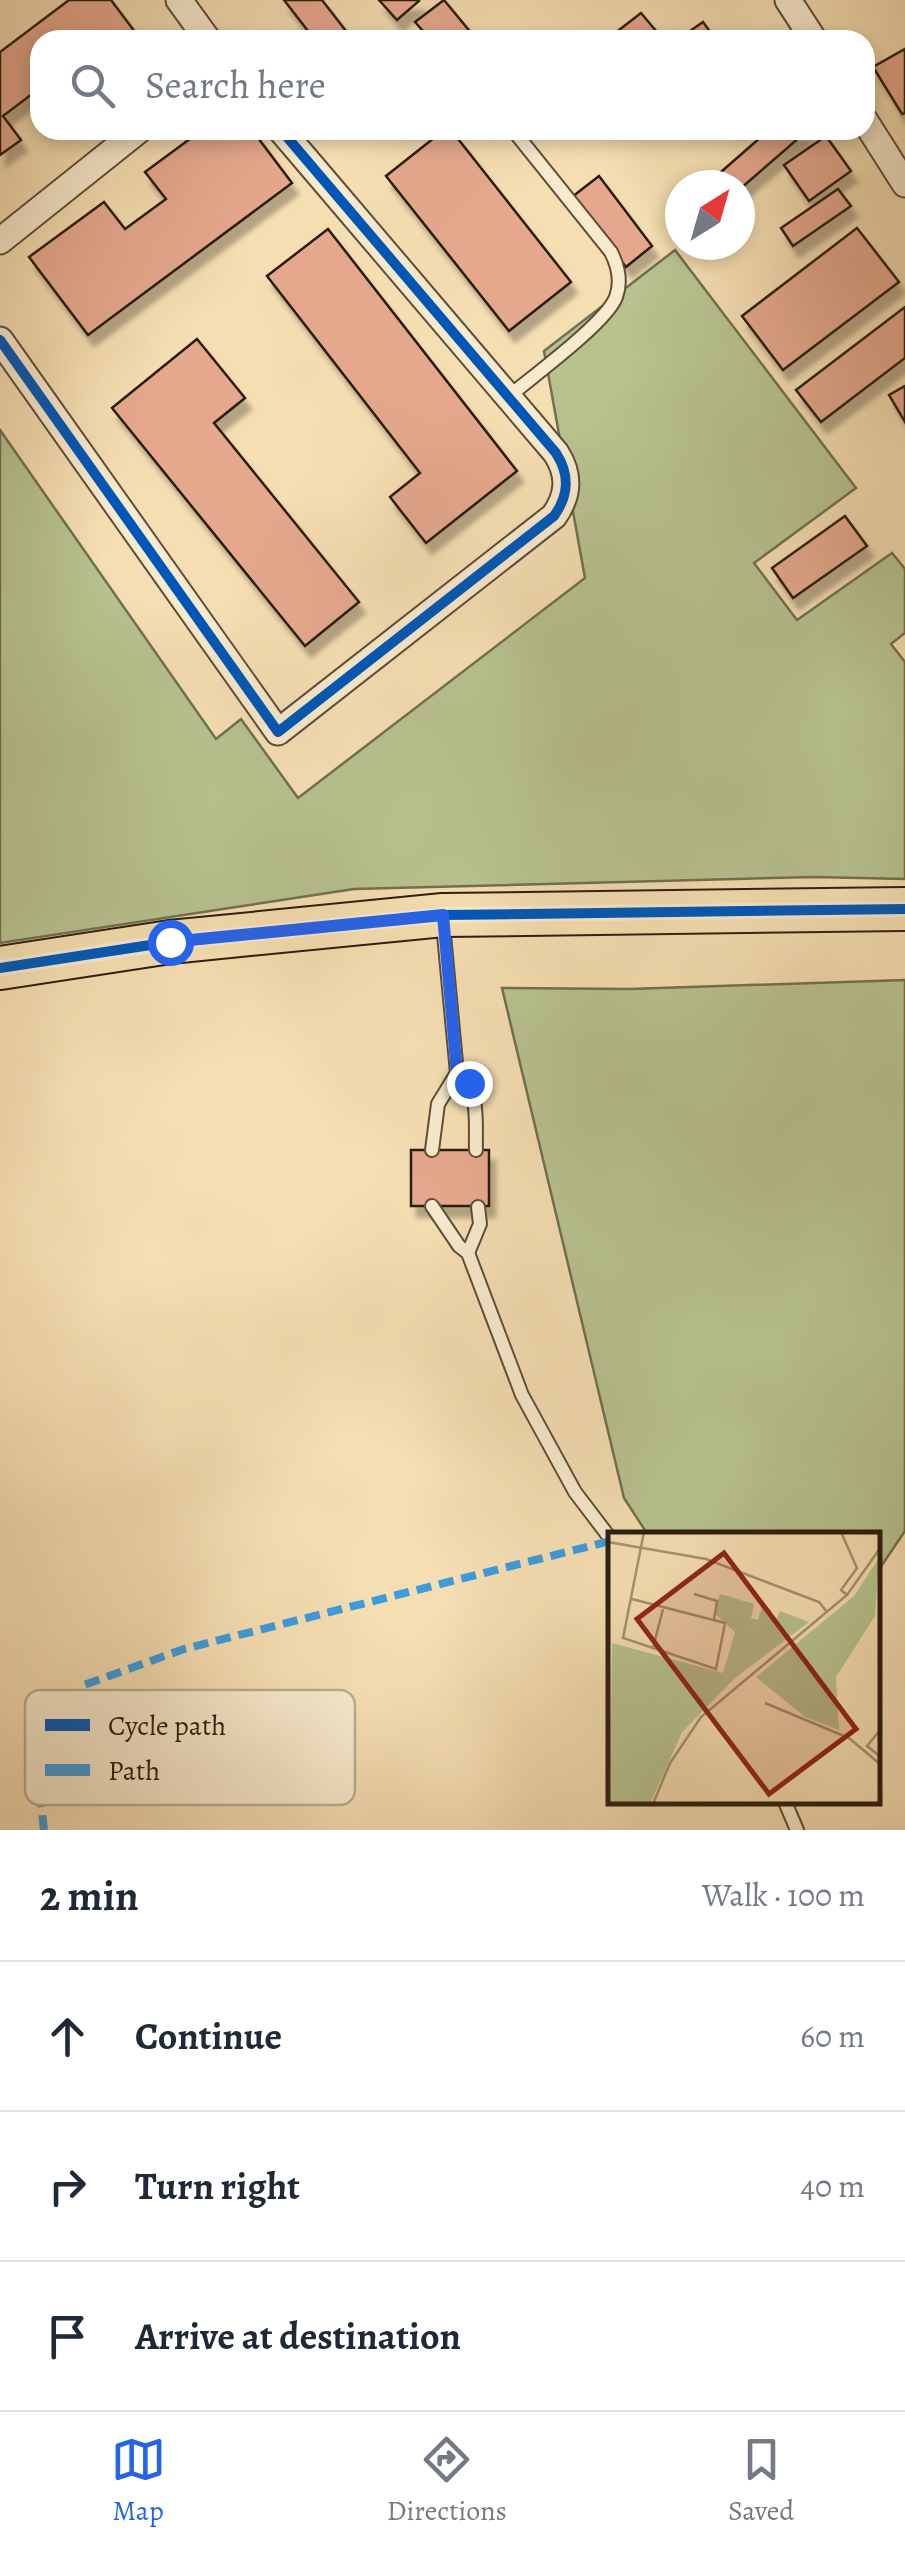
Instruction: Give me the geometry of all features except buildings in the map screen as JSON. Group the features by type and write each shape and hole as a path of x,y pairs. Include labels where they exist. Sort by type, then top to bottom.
{"main road":[{"path":"0,968 170,942 443,915 905,909"}],"street":[{"path":"179,0 201,30"},
{"path":"788,0 808,30"},
{"path":"875,137 905,184"},
{"path":"0,241 126,140"},
{"path":"0,340 278,732 554,516 567,485 562,463 290,140"}],"lane":[{"path":"508,397 604,315 618,294 619,282 611,252 520,140"},
{"path":"432,1150 438,1104 457,1073 443,915"},
{"path":"457,1073 469,1083 475,1098 476,1150"},
{"path":"432,1206 468,1253 522,1395 576,1492 608,1535"},
{"path":"468,1253 480,1224 478,1207"},
{"path":"787,1805 797,1830"}],"green space":[{"path":"665,258 683,260 856,488 754,563 797,620 892,553 905,569 905,633 891,644 905,662 905,879 814,877 354,889 0,943 0,430 216,739 241,719 298,798 585,578 544,351"},
{"path":"905,980 905,1531 880,1568 880,1532 646,1532 624,1498 502,988 629,989"}],"marked path":[{"path":"81,1690 84,1685 184,1649 608,1542"},
{"path":"41,1805 44,1830"}],"cycle path":[{"path":"0,340 278,732 554,516 566,485 556,453 290,140"},
{"path":"0,968 170,942 443,915 905,909"}],"route":[{"path":"170,942 443,915 457,1073 469,1083"}]}
